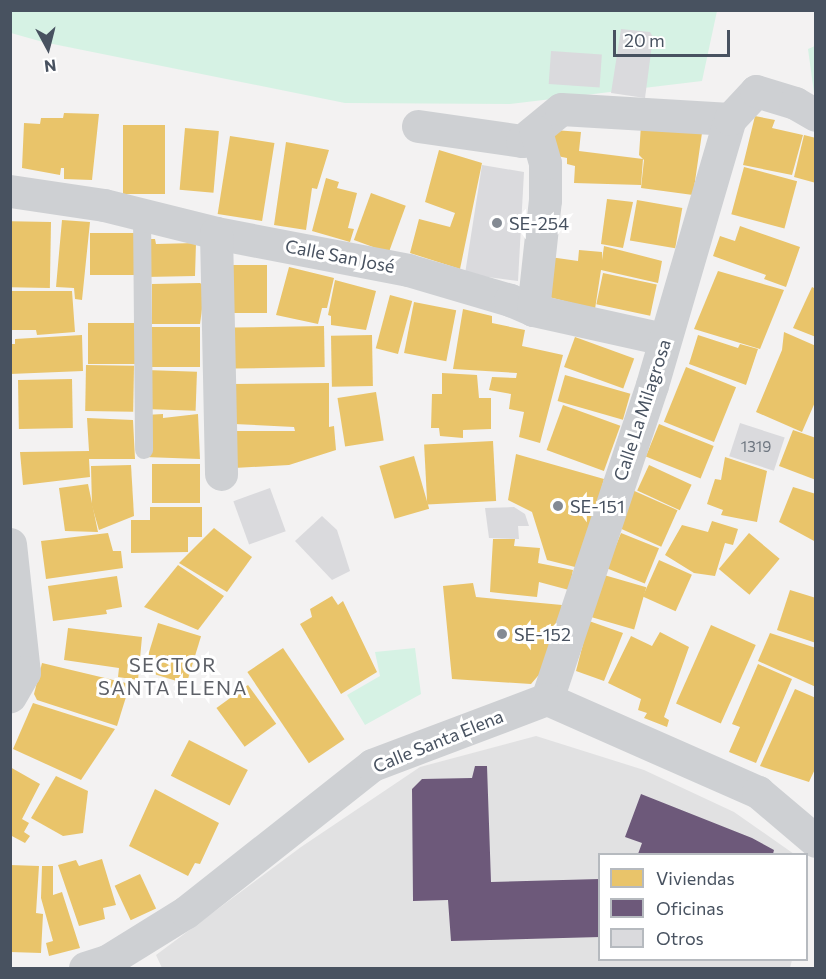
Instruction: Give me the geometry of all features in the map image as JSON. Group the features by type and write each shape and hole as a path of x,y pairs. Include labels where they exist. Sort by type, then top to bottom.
{"street":[{"path":"418,126 522,141 561,109 730,118 756,91 795,103 816,115"},
{"name":"Calle La Milagrosa","path":"547,699 664,339 730,118"},
{"path":"533,310 545,200 545,163 536,131"},
{"name":"Calle San José","path":"10,191 142,212 216,232 423,273 533,310 664,339"},
{"path":"216,232 221,474"},
{"path":"10,544 24,672 10,696"},
{"path":"547,699 758,792 816,841"},
{"name":"Calle Santa Elena","path":"85,969 107,961 186,912 372,765 547,699"}],"lane":[{"path":"142,212 144,450"}],"shaded area":[{"path":"536,736 644,770 734,812 793,853 598,853 598,961 792,961 790,968 162,968 156,955 301,847 420,767"}],"green space":[{"path":"10,11 717,11 702,81 510,104 345,103 43,42 11,33"},
{"path":"815,46 815,100 808,49"},
{"path":"415,648 421,694 365,725 347,695 380,676 375,652"}],"building: Viviendas":[{"path":"64,113 99,114 92,180 64,179 64,168 61,168 60,175 22,168 24,123 40,124 41,118 63,118"},
{"path":"755,116 775,120 772,128 803,135 792,175 743,165"},
{"path":"123,125 165,125 165,194 123,194"},
{"path":"641,125 653,125 654,131 655,126 702,133 693,195 641,188 644,160 639,155"},
{"path":"185,128 219,131 213,193 180,190"},
{"path":"554,130 581,132 579,151 643,159 641,185 574,183 575,166 567,164 567,158 552,155"},
{"path":"804,135 816,138 816,183 794,177"},
{"path":"230,136 274,143 262,221 218,214"},
{"path":"286,142 329,150 317,189 312,188 306,230 274,225"},
{"path":"439,150 482,163 460,269 410,253 419,219 450,227 455,213 425,202"},
{"path":"744,167 797,181 784,229 731,214"},
{"path":"326,178 339,182 337,188 357,193 348,228 354,229 350,242 312,231"},
{"path":"371,193 406,206 389,253 354,240"},
{"path":"607,199 633,202 623,248 601,244"},
{"path":"637,200 682,208 675,248 630,240"},
{"path":"62,220 90,222 82,300 75,299 74,288 56,287"},
{"path":"12,221 51,222 50,288 11,287"},
{"path":"740,226 800,247 786,287 764,279 766,275 713,256 720,236 735,241"},
{"path":"90,233 135,233 135,275 90,275"},
{"path":"146,239 155,239 156,244 196,243 195,276 145,277"},
{"path":"604,246 662,261 658,283 601,270 595,309 545,296 550,257 578,261 579,250 602,252 602,260"},
{"path":"229,265 267,265 267,313 229,313"},
{"path":"289,267 334,278 327,308 322,308 318,324 276,315"},
{"path":"718,271 784,290 760,349 694,329"},
{"path":"603,273 657,284 650,316 596,304"},
{"path":"335,280 376,291 366,330 331,325 331,316 328,315"},
{"path":"200,283 205,287 200,324 152,324 152,284"},
{"path":"812,287 816,289 816,337 793,328"},
{"path":"10,291 72,291 75,332 37,335 36,330 10,330"},
{"path":"390,295 412,301 398,354 376,348"},
{"path":"414,302 456,310 446,361 404,353"},
{"path":"463,309 492,316 492,323 525,330 522,346 563,355 540,443 519,437 524,412 509,409 511,394 489,390 492,377 516,378 517,373 453,369"},
{"path":"88,323 136,323 136,364 88,364"},
{"path":"324,326 325,367 234,369 233,328"},
{"path":"152,327 200,327 200,367 152,367"},
{"path":"784,332 816,346 816,400 802,432 756,412 782,350"},
{"path":"82,335 83,371 10,374 10,344 15,344 15,339"},
{"path":"372,335 373,386 332,387 331,336"},
{"path":"698,335 738,348 740,344 758,349 746,385 689,364"},
{"path":"575,337 634,359 623,389 564,367"},
{"path":"86,365 134,366 133,412 85,411"},
{"path":"686,367 736,387 714,442 664,422"},
{"path":"146,370 197,372 196,411 145,409"},
{"path":"442,373 477,375 479,398 491,398 491,429 463,430 463,438 440,436 439,428 431,428 432,394 442,394"},
{"path":"565,375 630,394 623,420 558,401"},
{"path":"72,379 73,428 19,429 18,380"},
{"path":"329,383 329,427 334,426 336,450 289,465 234,468 234,431 295,431 294,427 234,424 233,384"},
{"path":"376,392 384,440 345,446 337,398"},
{"path":"563,405 620,426 604,471 547,450"},
{"path":"163,414 163,418 198,414 200,459 145,457 145,415"},
{"path":"87,418 133,420 135,459 89,459 90,477 23,485 20,452 89,451"},
{"path":"659,424 714,446 701,479 646,456"},
{"path":"793,430 816,438 816,480 779,466"},
{"path":"493,441 496,501 427,505 424,445"},
{"name":"SE-151","path":"516,454 604,479 579,568 547,560 532,512 508,500"},
{"path":"414,456 429,509 395,519 379,466"},
{"path":"725,457 767,471 757,522 721,515 723,510 707,504 715,479 721,480"},
{"path":"152,464 200,464 200,503 152,503"},
{"path":"131,465 134,516 99,530 92,506 91,466"},
{"path":"649,465 692,485 680,510 637,490"},
{"path":"88,484 98,532 65,531 59,488"},
{"path":"793,487 816,494 816,542 779,522"},
{"path":"630,489 678,510 661,547 614,526"},
{"path":"150,507 202,507 202,537 188,537 188,552 131,553 131,520 150,520"},
{"path":"712,521 738,529 733,545 725,543 715,576 694,573 665,555 682,525 708,532"},
{"path":"214,528 252,557 227,592 179,563"},
{"path":"108,533 113,551 121,551 123,568 46,579 41,541"},
{"path":"621,533 659,548 645,584 607,568"},
{"path":"749,533 780,559 749,595 719,569"},
{"path":"493,539 515,539 514,546 540,548 538,563 573,570 569,590 539,582 537,597 490,592"},
{"path":"659,560 692,575 676,611 643,597"},
{"path":"178,565 224,596 198,630 144,607"},
{"path":"604,575 646,587 634,629 592,617"},
{"path":"117,576 122,607 106,610 107,614 53,621 48,586"},
{"name":"SE-152","path":"473,583 476,597 562,605 549,663 531,684 452,679 443,586"},
{"path":"790,590 816,598 816,643 777,630"},
{"path":"332,596 338,605 343,601 377,672 341,694 300,624 312,617 310,609"},
{"path":"589,621 623,633 604,681 576,671"},
{"path":"158,623 201,636 186,684 143,671"},
{"path":"711,625 756,645 721,723 676,704"},
{"path":"68,628 142,637 138,680 118,677 119,668 64,660"},
{"path":"660,632 689,647 664,717 669,720 667,727 644,718 647,713 638,710 641,699 608,683 631,636 652,646"},
{"path":"770,633 816,648 816,687 758,661"},
{"path":"283,648 345,739 309,763 247,672"},
{"path":"42,663 130,684 117,726 37,700 34,694"},
{"path":"758,664 792,679 756,763 729,752 740,727 732,724"},
{"path":"248,685 276,724 245,747 216,708"},
{"path":"795,689 816,698 816,767 809,782 760,766"},
{"path":"33,703 115,729 81,780 13,749"},
{"path":"189,740 248,770 230,806 171,776"},
{"path":"10,767 40,784 22,819 29,823 24,832 30,836 25,843 10,835"},
{"path":"56,776 88,791 83,833 63,836 31,818"},
{"path":"155,789 219,823 200,864 195,863 188,876 129,846"},
{"path":"102,859 116,905 103,908 105,919 79,926 58,865 76,860 79,866"},
{"path":"10,865 39,866 36,913 43,914 41,953 10,952"},
{"path":"42,866 53,866 53,895 62,892 80,948 49,956 46,943 53,941 41,898"},
{"path":"140,874 156,908 131,920 115,886"}],"building: Oficinas":[{"path":"475,766 487,766 491,882 598,879 598,937 451,941 448,900 413,901 412,789 422,779 472,778"},
{"path":"641,794 752,838 774,850 773,853 638,853 642,843 625,837"}],"building: Otros":[{"path":"621,29 650,32 653,37 645,98 611,93"},
{"path":"551,51 602,55 600,87 549,84"},
{"name":"SE-254","path":"482,165 524,172 518,281 465,274"},
{"path":"740,423 785,438 774,471 729,456"},
{"path":"270,488 286,531 249,545 233,501"},
{"path":"514,507 525,514 529,526 518,526 519,539 489,538 485,508"},
{"path":"322,516 337,530 350,571 332,580 295,541"}],"place":[{"name":"SE-254","path":"497,223"},
{"name":"SE-151","path":"558,506"},
{"name":"SE-152","path":"502,634"}],"district":[{"name":"SECTOR SANTA ELENA","path":"173,676"}]}
